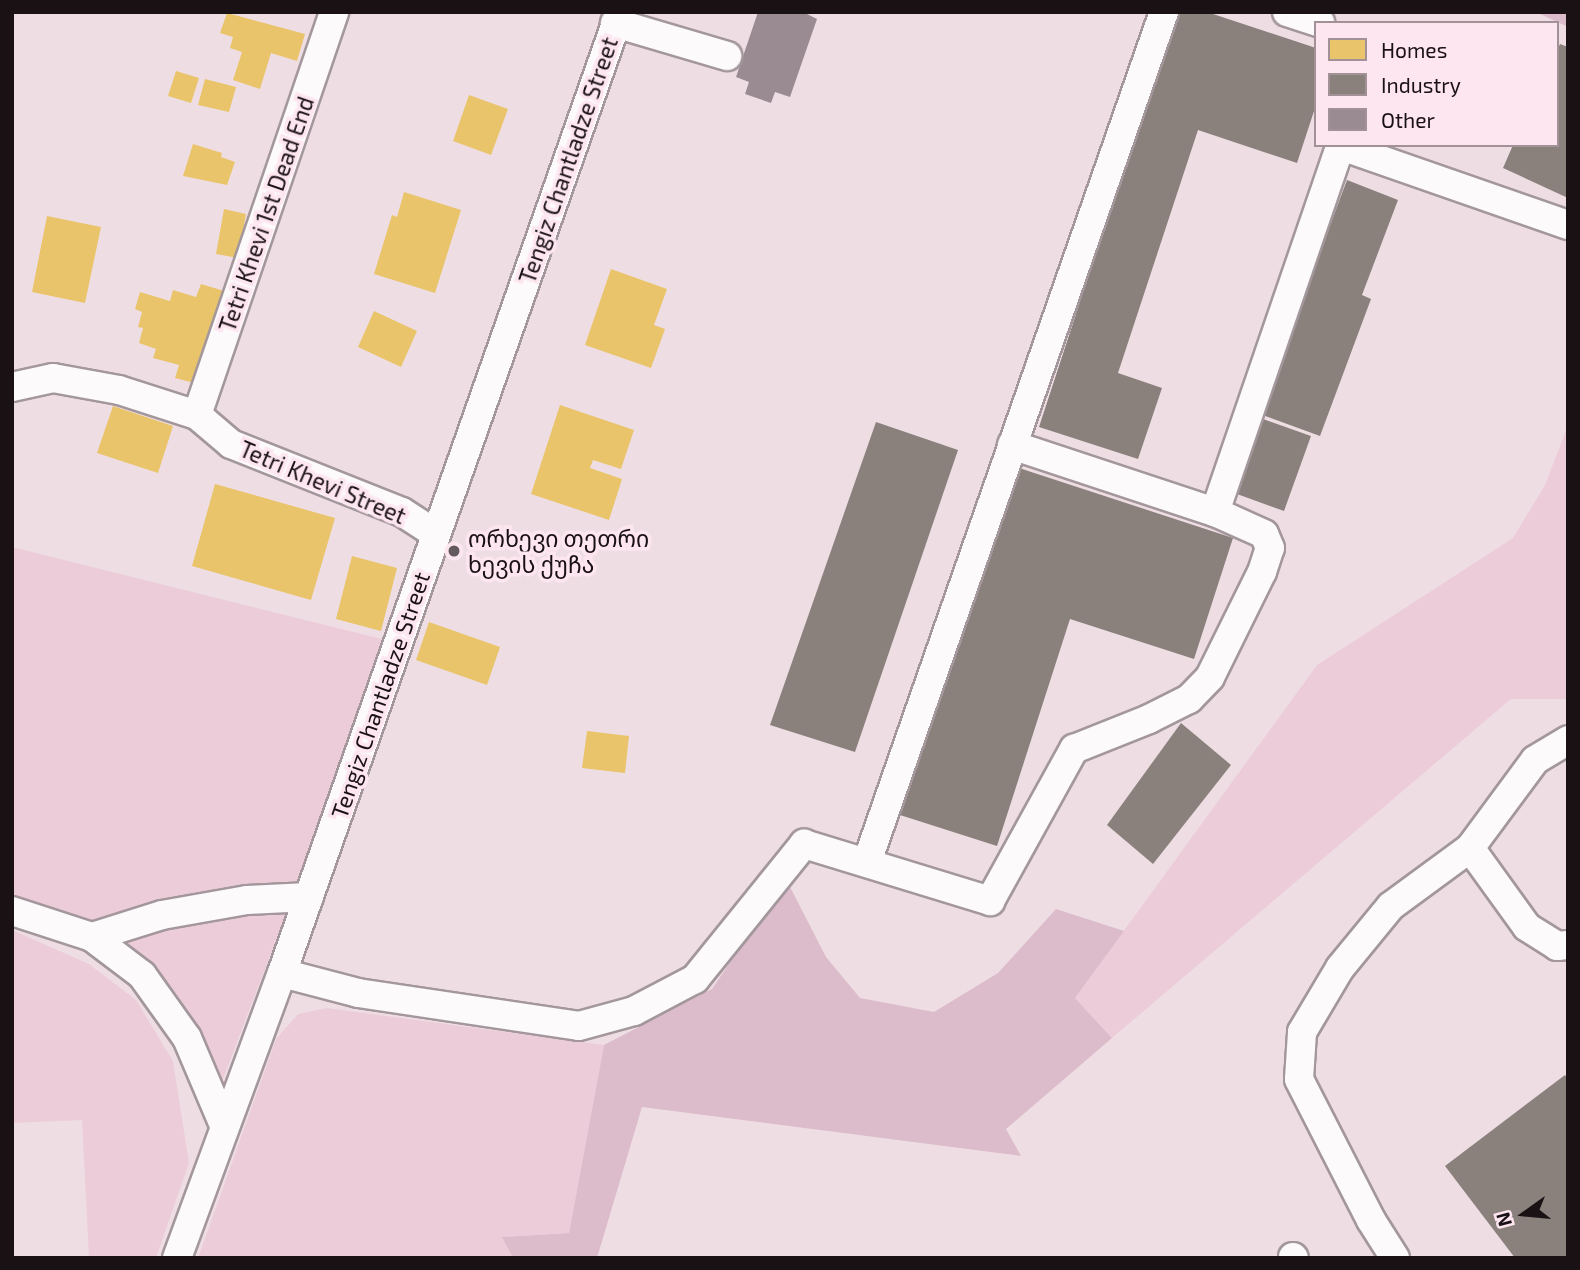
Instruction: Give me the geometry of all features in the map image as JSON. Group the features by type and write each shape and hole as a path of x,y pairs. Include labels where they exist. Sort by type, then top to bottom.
{"street":[{"name":"Tetri Khevi 1st Dead End","path":"197,415 334,12"},
{"path":"867,862 1164,12"},
{"path":"1287,12 1314,21"},
{"path":"618,18 727,56"},
{"name":"Tengiz Chantladze Street","path":"177,1258 282,973 618,18"},
{"path":"1215,512 1341,147"},
{"path":"1344,147 1568,225"},
{"name":"Tetri Khevi Street","path":"12,387 53,378 119,390 197,415 230,444 402,512 436,534"},
{"path":"282,973 358,993 579,1026 634,1011 695,979 804,844 990,901 1074,749 1149,719 1189,699 1210,677 1262,572 1270,548 1264,534 1215,512 1012,445"},
{"path":"1395,1258 1371,1220 1299,1079 1302,1032 1340,968 1391,906 1470,848 1535,760 1568,740"},
{"path":"1470,848 1527,927 1557,946 1568,945"},
{"path":"92,937 162,915 247,900 309,897"},
{"path":"12,911 92,937 142,975 187,1038 224,1125"}],"shaded area":[{"path":"1568,12 1568,27 1538,13"},
{"path":"1568,425 1568,699 1511,699 1112,1038 1075,998 1317,665 1513,538 1545,485"},
{"path":"12,547 390,641 220,1087 194,1027 152,964 111,930 12,906"},
{"path":"786,879 826,957 860,998 934,1012 998,973 1056,909 1124,931 1075,998 1112,1038 1006,1129 1021,1156 642,1107 597,1258 513,1258 502,1237 569,1233 604,1045 712,989"},
{"path":"12,930 89,964 136,1000 173,1061 189,1163 156,1258 89,1258 82,1120 12,1123"},
{"path":"327,1008 604,1045 569,1233 503,1237 513,1258 198,1258 276,1039 298,1014"}],"building: Homes":[{"path":"227,13 305,34 297,61 271,53 260,89 233,80 242,52 230,48 233,37 220,33"},
{"path":"176,71 199,78 191,103 168,96"},
{"path":"205,79 236,87 229,112 198,105"},
{"path":"469,95 508,109 491,155 453,141"},
{"path":"193,144 222,153 221,157 235,162 227,185 183,176"},
{"path":"404,192 461,210 435,293 374,274 392,215 397,217"},
{"path":"224,209 246,214 238,258 216,254"},
{"path":"47,216 101,227 85,303 32,292"},
{"path":"611,269 667,289 654,325 665,329 651,368 585,345"},
{"path":"201,284 231,293 198,384 175,378 179,365 153,358 156,349 139,343 143,328 138,327 142,312 135,309 140,292 170,301 173,290 196,297"},
{"path":"374,311 417,331 401,367 358,347"},
{"path":"560,405 634,430 621,469 593,460 590,468 622,479 609,520 531,494"},
{"path":"113,406 173,426 158,473 97,453"},
{"path":"215,484 335,518 311,600 192,566"},
{"path":"352,556 397,568 381,631 336,619"},
{"path":"429,622 500,647 487,685 416,660"},
{"path":"587,731 629,736 625,773 582,768"}],"building: Industry":[{"path":"1175,12 1207,12 1314,47 1314,111 1297,163 1198,130 1118,373 1162,388 1138,459 1039,427"},
{"path":"1560,44 1568,47 1568,198 1503,168 1512,147 1559,147"},
{"path":"1347,180 1398,200 1362,295 1371,299 1320,436 1260,414"},
{"path":"1263,419 1311,436 1284,511 1237,494"},
{"path":"876,422 958,450 855,752 770,725"},
{"path":"1013,466 1233,538 1194,659 1070,619 997,846 900,815"},
{"path":"1181,723 1231,765 1153,864 1107,825"},
{"path":"1565,1075 1568,1079 1568,1258 1515,1258 1445,1166"}],"building: Other":[{"path":"758,12 803,12 817,19 790,97 775,92 771,103 745,94 749,82 736,77"}],"place":[{"name":"ორხევი თეთრი ხევის ქუჩა","path":"454,551"}]}
